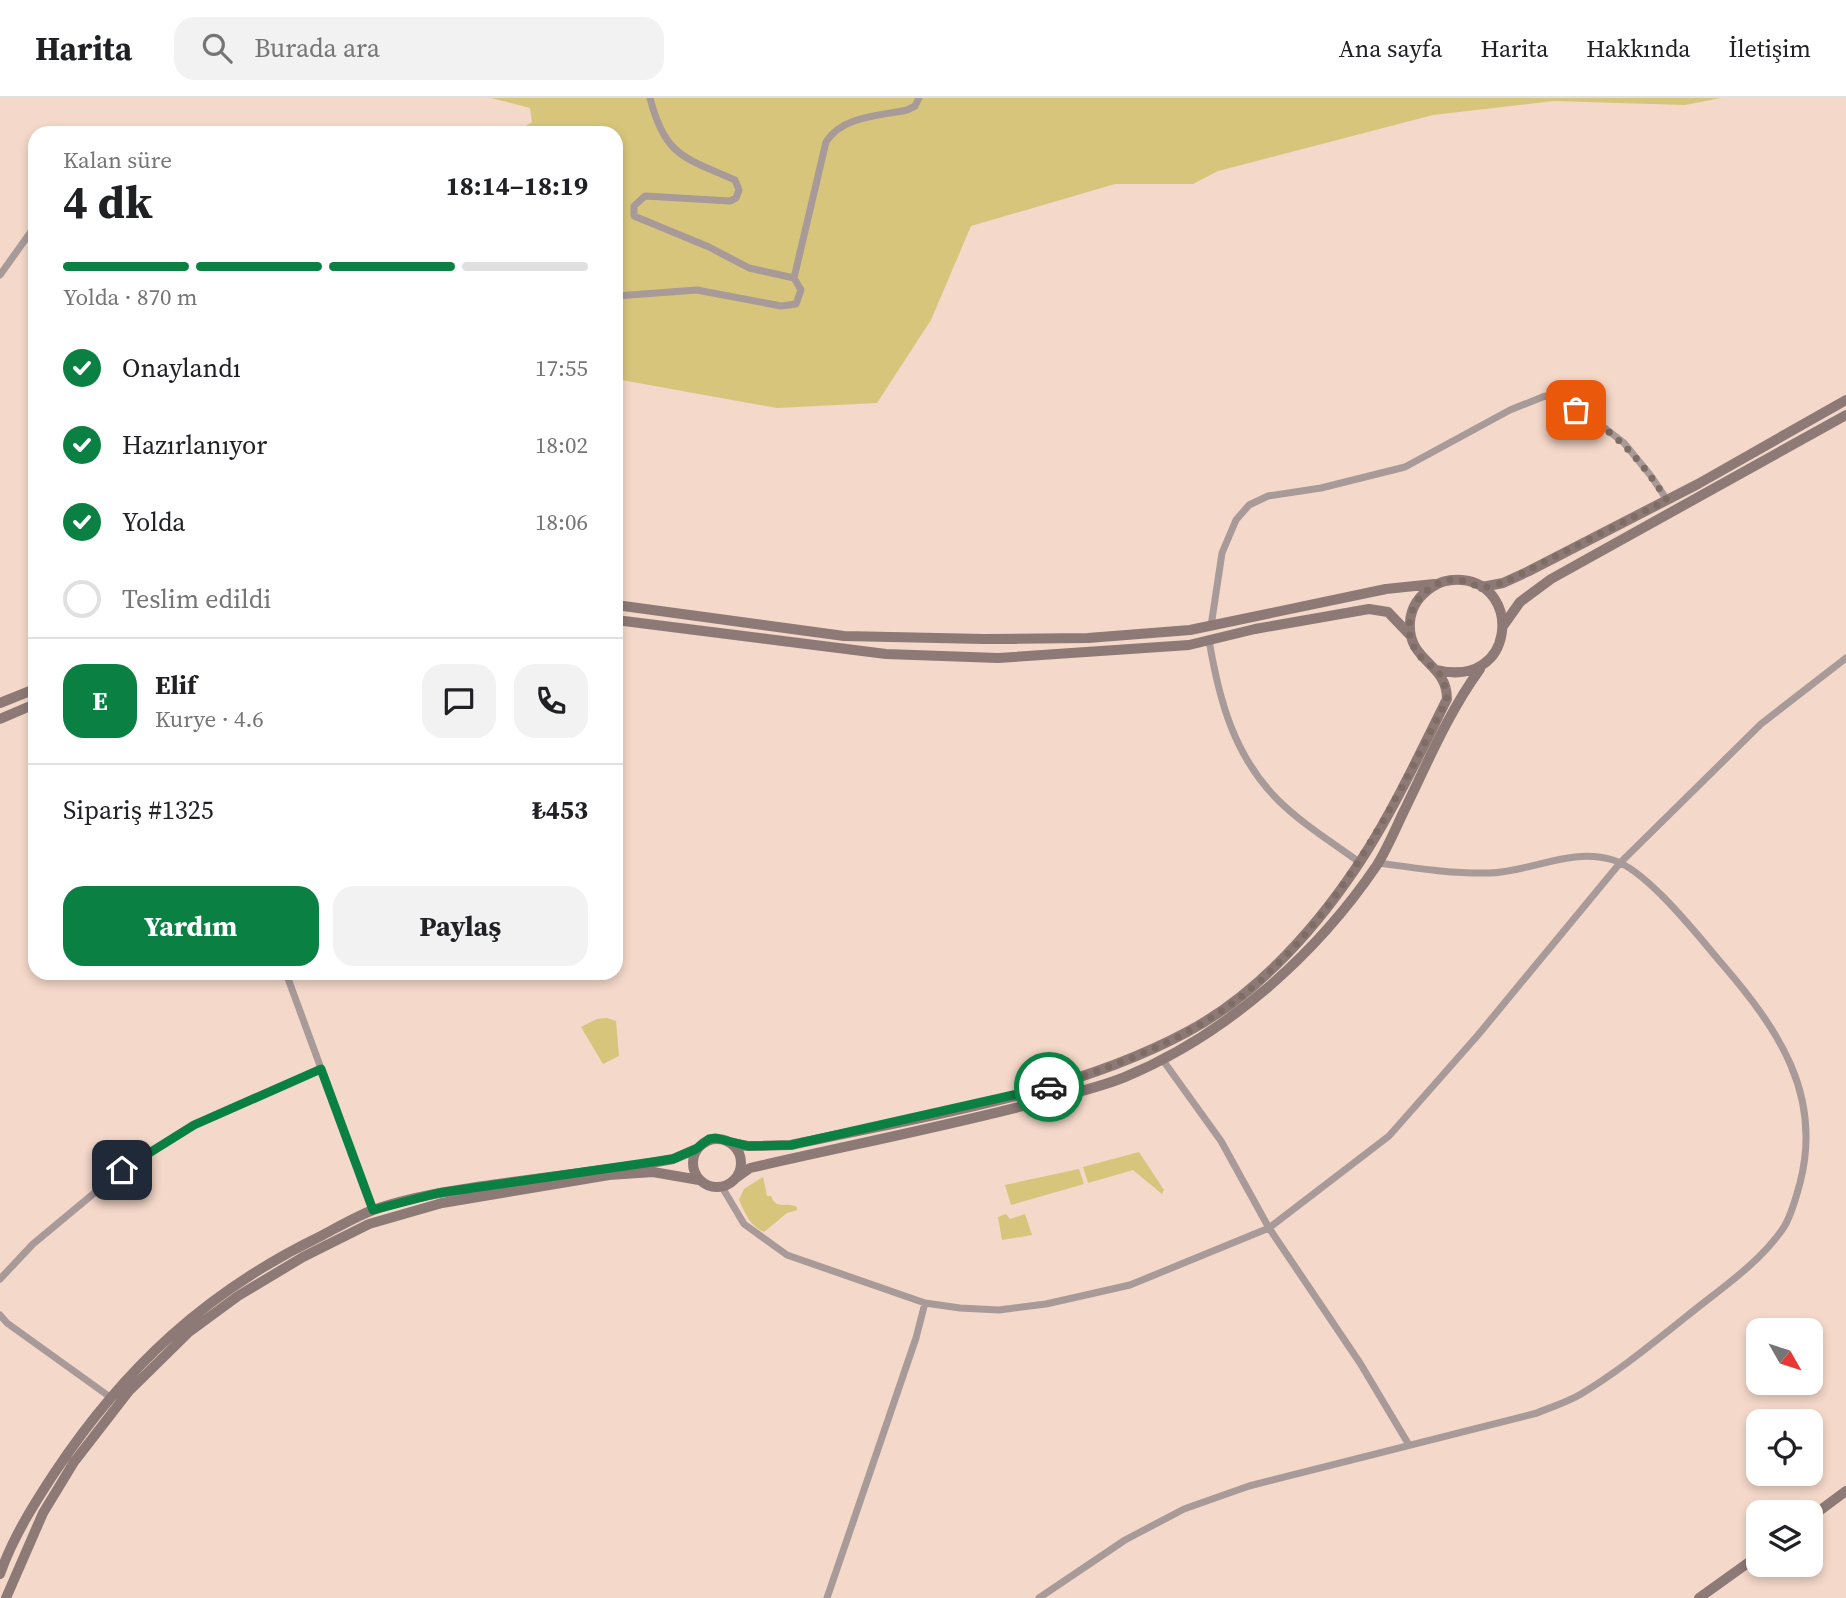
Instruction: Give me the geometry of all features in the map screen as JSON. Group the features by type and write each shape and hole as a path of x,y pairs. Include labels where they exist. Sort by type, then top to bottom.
{"street":[{"path":"623,295 697,290 781,306 796,304 802,290 794,278 749,268 709,247 635,216 634,206 645,196 730,201 736,198 739,190 735,180 685,158 664,138 657,127 650,98"},
{"path":"794,278 826,142 833,131 845,123 907,110 915,106 919,98"},
{"path":"0,275 28,236"},
{"path":"1211,626 1222,553 1236,520 1249,505 1268,496 1321,488 1405,467 1510,410 1545,396 1593,419 1624,443 1667,500"},
{"path":"1482,587 1503,583 1529,571 1667,500 1846,401"},
{"path":"1503,626 1520,602 1551,579 1846,415"},
{"path":"6,1598 43,1513 74,1462 129,1391 189,1332 238,1296 292,1263 369,1224 442,1203 609,1175 653,1172 722,1187 750,1168 1058,1097 1124,1077 1162,1059 1226,1020 1267,988 1345,906 1378,863 1461,695 1482,666 1494,655 1501,641 1503,626 1493,597 1482,587 1468,581 1453,580 1386,589 1190,630 1087,638 844,636 623,606"},
{"path":"1438,583 1425,591 1415,603 1409,634 1414,649 1424,661 1437,670 1452,674 1468,672 1482,666"},
{"path":"623,621 886,654 998,658 1189,645 1255,629 1369,609 1388,612 1409,634"},
{"path":"1209,640 1226,716 1239,749 1258,778 1280,802 1359,862"},
{"path":"722,1187 744,1224 787,1255 925,1303 999,1311 1046,1304 1130,1285 1269,1228 1389,1136 1479,1034 1620,863 1762,724 1846,658"},
{"path":"731,1143 748,1146 791,1145 1040,1090 1121,1064 1189,1031 1238,998 1291,949 1359,862 1410,772 1447,699 1447,687 1437,670"},
{"path":"0,703 28,692"},
{"path":"0,719 28,707"},
{"path":"1039,1598 1125,1540 1184,1509 1249,1486 1537,1413 1579,1396 1654,1342 1748,1267 1785,1226 1806,1160 1808,1126 1803,1096 1791,1062 1773,1031 1719,960 1669,902 1614,860 1577,856 1491,873 1378,863"},
{"path":"289,980 373,1210"},
{"path":"1162,1059 1221,1141 1269,1228 1360,1363 1409,1445"},
{"path":"0,1279 33,1244 122,1170 194,1125 321,1069"},
{"path":"0,1574 7,1553 30,1510 85,1427 110,1397 153,1351 218,1295 274,1258 373,1210 438,1193 662,1161 696,1149 709,1139 724,1139 736,1148 741,1163 736,1178"},
{"path":"696,1149 692,1165 699,1180"},
{"path":"827,1598 916,1338 925,1303"},
{"path":"0,1315 7,1323 110,1397"},
{"path":"1823,1508 1846,1491"},
{"path":"1699,1598 1746,1564"}],"shaded area":[{"path":"491,98 1721,98 1685,105 1554,101 1433,115 1218,171 1193,184 1115,184 971,226 931,320 877,403 777,408 623,380 623,126 526,126 532,122 530,108"},
{"path":"597,1019 616,1021 619,1056 603,1064 581,1027"},
{"path":"1139,1152 1164,1190 1162,1194 1133,1170 1088,1183 1083,1167"},
{"path":"1079,1169 1084,1184 1011,1205 1005,1185"},
{"path":"763,1177 767,1196 771,1196 776,1203 797,1207 797,1210 787,1213 764,1232 752,1223 739,1200 744,1189"},
{"path":"1006,1214 1010,1219 1025,1214 1032,1235 1002,1240 998,1217"}],"way so far":[{"path":"1049,1087 1121,1064 1189,1031 1238,998 1291,949 1331,901 1366,853 1447,699 1447,687 1443,678 1414,649 1409,634 1415,603 1425,591 1438,583 1453,580 1468,581 1482,587 1503,583 1667,500 1624,443 1593,419 1576,410"}],"route":[{"path":"122,1170 194,1125 321,1069 373,1210 438,1193 673,1159 696,1149 709,1139 724,1139 748,1146 791,1145 1049,1087"}]}
